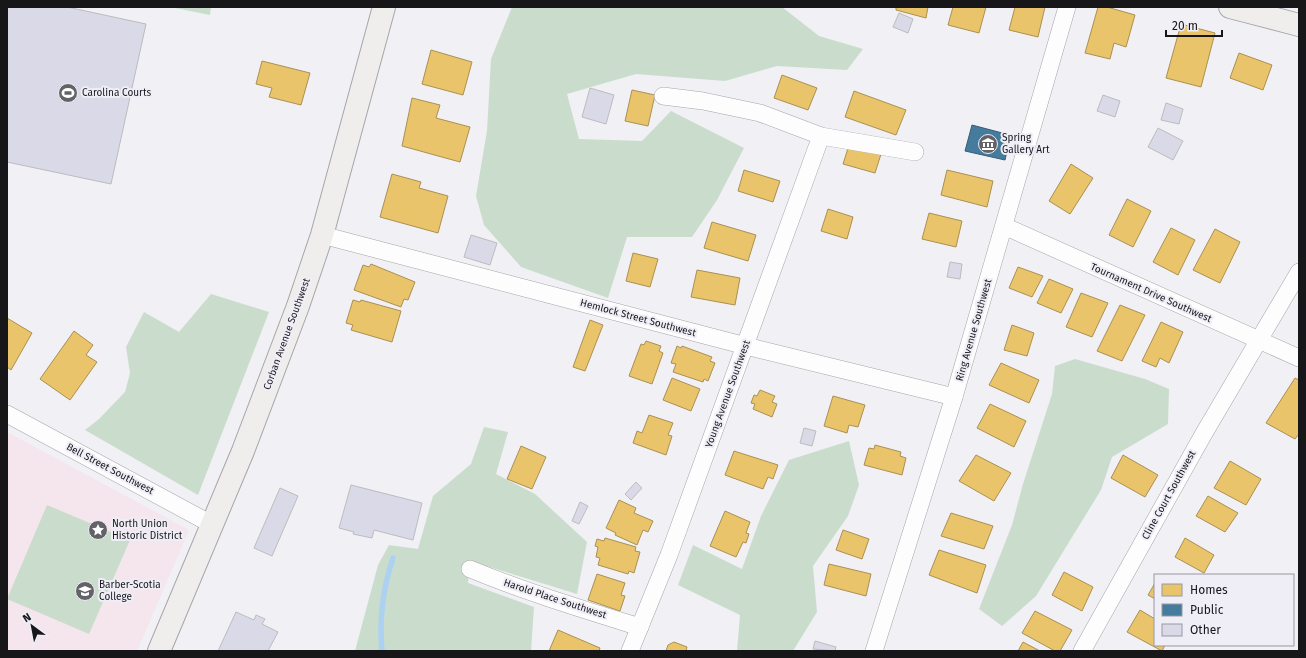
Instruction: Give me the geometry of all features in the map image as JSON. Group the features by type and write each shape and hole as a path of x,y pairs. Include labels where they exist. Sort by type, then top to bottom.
{"street":[{"name":"Corban Avenue Southwest","path":"159,651 244,451 293,320 322,236 384,7"},
{"name":"Ring Avenue Southwest","path":"874,651 954,397 1067,7"},
{"path":"1230,7 1299,25"},
{"path":"664,96 703,101 760,113 821,136 915,152"},
{"name":"Young Avenue Southwest","path":"630,651 669,555 821,136"},
{"name":"Tournament Drive Southwest","path":"1004,226 1299,358"},
{"name":"Hemlock Street Southwest","path":"322,236 746,346 954,397"},
{"name":"Cline Court Southwest","path":"1082,651 1203,435 1299,272"},
{"name":"Bell Street Southwest","path":"7,414 213,525"},
{"name":"Harold Place Southwest","path":"470,569 557,602 640,627"}],"shaded area":[{"name":"Barber-Scotia College","path":"7,432 189,530 137,651 7,651"}],"green space":[{"path":"170,7 211,7 210,15"},
{"path":"512,7 782,7 819,36 863,49 847,70 777,66 725,81 636,74 567,94 579,139 642,141 671,111 744,148 717,200 692,237 627,237 608,298 521,267 484,225 476,196 487,131 491,59"},
{"path":"211,294 269,312 198,495 85,430 99,419 125,392 130,373 126,347 144,312 179,332"},
{"path":"1075,359 1145,379 1169,389 1168,424 1112,457 1101,490 1036,596 1002,626 979,609 1012,525 1023,484 1052,394 1055,366"},
{"path":"484,427 508,432 496,474 535,494 587,542 577,594 470,561 468,583 534,607 531,651 355,651 378,565 389,545 418,549 433,496 471,464"},
{"path":"849,441 859,485 848,516 813,566 817,612 793,651 737,651 740,615 678,585 693,545 742,569 761,516 789,460"},
{"path":"47,505 130,540 89,634 7,599"}],"building: Homes":[{"path":"896,7 928,7 926,18 896,10"},
{"path":"953,7 986,7 979,33 948,25"},
{"path":"1015,7 1045,7 1038,37 1009,30"},
{"path":"1098,7 1107,7 1135,15 1126,47 1114,43 1110,59 1085,53"},
{"path":"1181,24 1215,33 1201,87 1166,78"},
{"path":"431,50 472,62 463,95 422,84"},
{"path":"1239,53 1272,65 1263,90 1230,78"},
{"path":"262,61 310,73 301,105 269,97 272,88 256,84"},
{"path":"782,75 817,88 808,110 774,98"},
{"path":"632,90 655,95 648,126 625,121"},
{"path":"854,91 906,110 896,135 845,117"},
{"path":"412,98 440,105 436,118 470,127 460,162 402,146"},
{"path":"850,142 882,151 875,173 843,164"},
{"path":"1071,164 1093,178 1070,214 1049,201"},
{"path":"744,170 780,181 773,202 738,191"},
{"path":"947,170 993,181 987,207 941,195"},
{"path":"392,174 421,182 419,188 448,196 438,233 380,217"},
{"path":"1127,199 1151,211 1133,247 1109,235"},
{"path":"828,209 853,217 847,239 821,231"},
{"path":"929,213 962,221 956,247 922,239"},
{"path":"712,222 756,235 748,261 704,248"},
{"path":"1171,228 1195,240 1178,275 1153,262"},
{"path":"1215,229 1240,242 1220,283 1193,270"},
{"path":"633,253 658,259 650,287 626,281"},
{"path":"371,264 415,282 408,300 404,299 401,307 354,290 363,265 369,267"},
{"path":"1018,267 1043,276 1032,297 1009,288"},
{"path":"697,270 740,278 735,305 691,297"},
{"path":"1049,279 1073,289 1061,313 1037,303"},
{"path":"1081,293 1108,303 1092,337 1066,327"},
{"path":"353,300 360,302 361,300 401,311 392,342 351,330 353,325 346,323"},
{"path":"1120,305 1145,315 1122,361 1097,351"},
{"path":"7,318 32,333 11,370 7,367"},
{"path":"590,320 603,325 585,371 573,367"},
{"path":"1161,322 1183,332 1169,363 1160,358 1156,367 1142,361"},
{"path":"1012,325 1034,333 1027,356 1004,350"},
{"path":"74,331 93,345 86,355 97,362 70,400 40,379"},
{"path":"646,341 661,346 659,351 663,353 652,384 629,376 641,344 644,345"},
{"path":"677,346 681,348 682,346 712,357 710,361 715,363 708,381 704,379 703,382 673,372 676,364 671,363"},
{"path":"1001,363 1039,380 1029,403 989,385"},
{"path":"672,378 700,389 691,411 663,400"},
{"path":"1295,378 1299,380 1299,434 1295,439 1266,423"},
{"path":"760,390 775,396 772,402 777,404 772,417 753,409 755,404 751,403 754,395 757,396"},
{"path":"833,396 865,405 858,427 849,425 847,433 824,426"},
{"path":"990,404 1026,421 1014,447 977,428"},
{"path":"649,415 673,423 668,435 672,436 666,455 633,443 637,431 642,433"},
{"path":"875,445 901,452 900,456 906,458 902,475 864,465 869,448 874,449"},
{"path":"521,446 546,457 532,489 507,479"},
{"path":"734,451 778,465 773,479 768,477 763,489 725,475"},
{"path":"976,455 1011,473 994,501 959,481"},
{"path":"1123,455 1158,475 1145,497 1111,478"},
{"path":"1230,461 1261,479 1246,505 1214,488"},
{"path":"1208,496 1238,513 1225,532 1196,516"},
{"path":"619,500 636,508 634,513 653,521 648,532 643,530 637,545 615,535 616,533 606,528"},
{"path":"725,511 750,522 746,533 749,534 746,543 743,542 736,557 710,546"},
{"path":"951,513 993,526 984,549 941,536"},
{"path":"843,530 869,539 862,559 836,550"},
{"path":"605,538 636,547 635,551 640,552 634,573 629,571 628,574 598,565 600,558 596,557 598,547 595,546 597,539 604,541"},
{"path":"1185,538 1214,555 1204,573 1175,557"},
{"path":"939,550 986,565 977,593 929,575"},
{"path":"829,564 871,574 866,596 824,585"},
{"path":"1064,572 1093,587 1082,611 1052,595"},
{"path":"597,574 625,583 621,595 625,596 620,611 588,600"},
{"path":"1154,585 1154,598 1148,595"},
{"path":"1140,610 1154,618 1154,646 1164,646 1162,651 1127,632"},
{"path":"1035,611 1072,630 1060,651 1055,651 1022,633"},
{"path":"558,630 600,648 599,651 549,651"},
{"path":"674,642 687,647 686,651 666,651 668,645"},
{"path":"1023,642 1040,651 1018,651"}],"building: Public":[{"name":"Spring Gallery Art","path":"972,125 1006,134 1007,137 1010,138 1005,160 965,151"}],"building: Other":[{"name":"Carolina Courts","path":"7,7 67,7 146,24 111,184 7,162"},
{"path":"899,13 913,19 908,33 893,27"},
{"path":"590,88 614,95 606,124 582,117"},
{"path":"1103,95 1120,101 1115,117 1097,111"},
{"path":"1166,103 1183,109 1179,124 1161,120"},
{"path":"1158,128 1183,141 1173,160 1148,147"},
{"path":"471,235 497,243 490,265 464,257"},
{"path":"950,262 962,264 960,279 947,277"},
{"path":"804,428 816,431 812,446 800,443"},
{"path":"636,482 642,488 631,500 625,494"},
{"path":"351,485 422,503 413,540 374,530 372,538 353,534 354,532 339,528"},
{"path":"280,488 298,496 272,556 254,548"},
{"path":"580,502 588,506 579,524 572,521"},
{"path":"236,612 254,620 256,615 265,619 262,624 278,632 268,651 218,651"},
{"path":"815,641 836,647 835,651 813,649"}],"waterway":[{"path":"382,651 381,627 384,592 393,558"}],"place":[{"name":"Carolina Courts","path":"68,93"},
{"name":"Spring Gallery Art","path":"988,144"},
{"name":"North Union Historic District","path":"98,530"},
{"name":"Barber-Scotia College","path":"85,591"}]}
